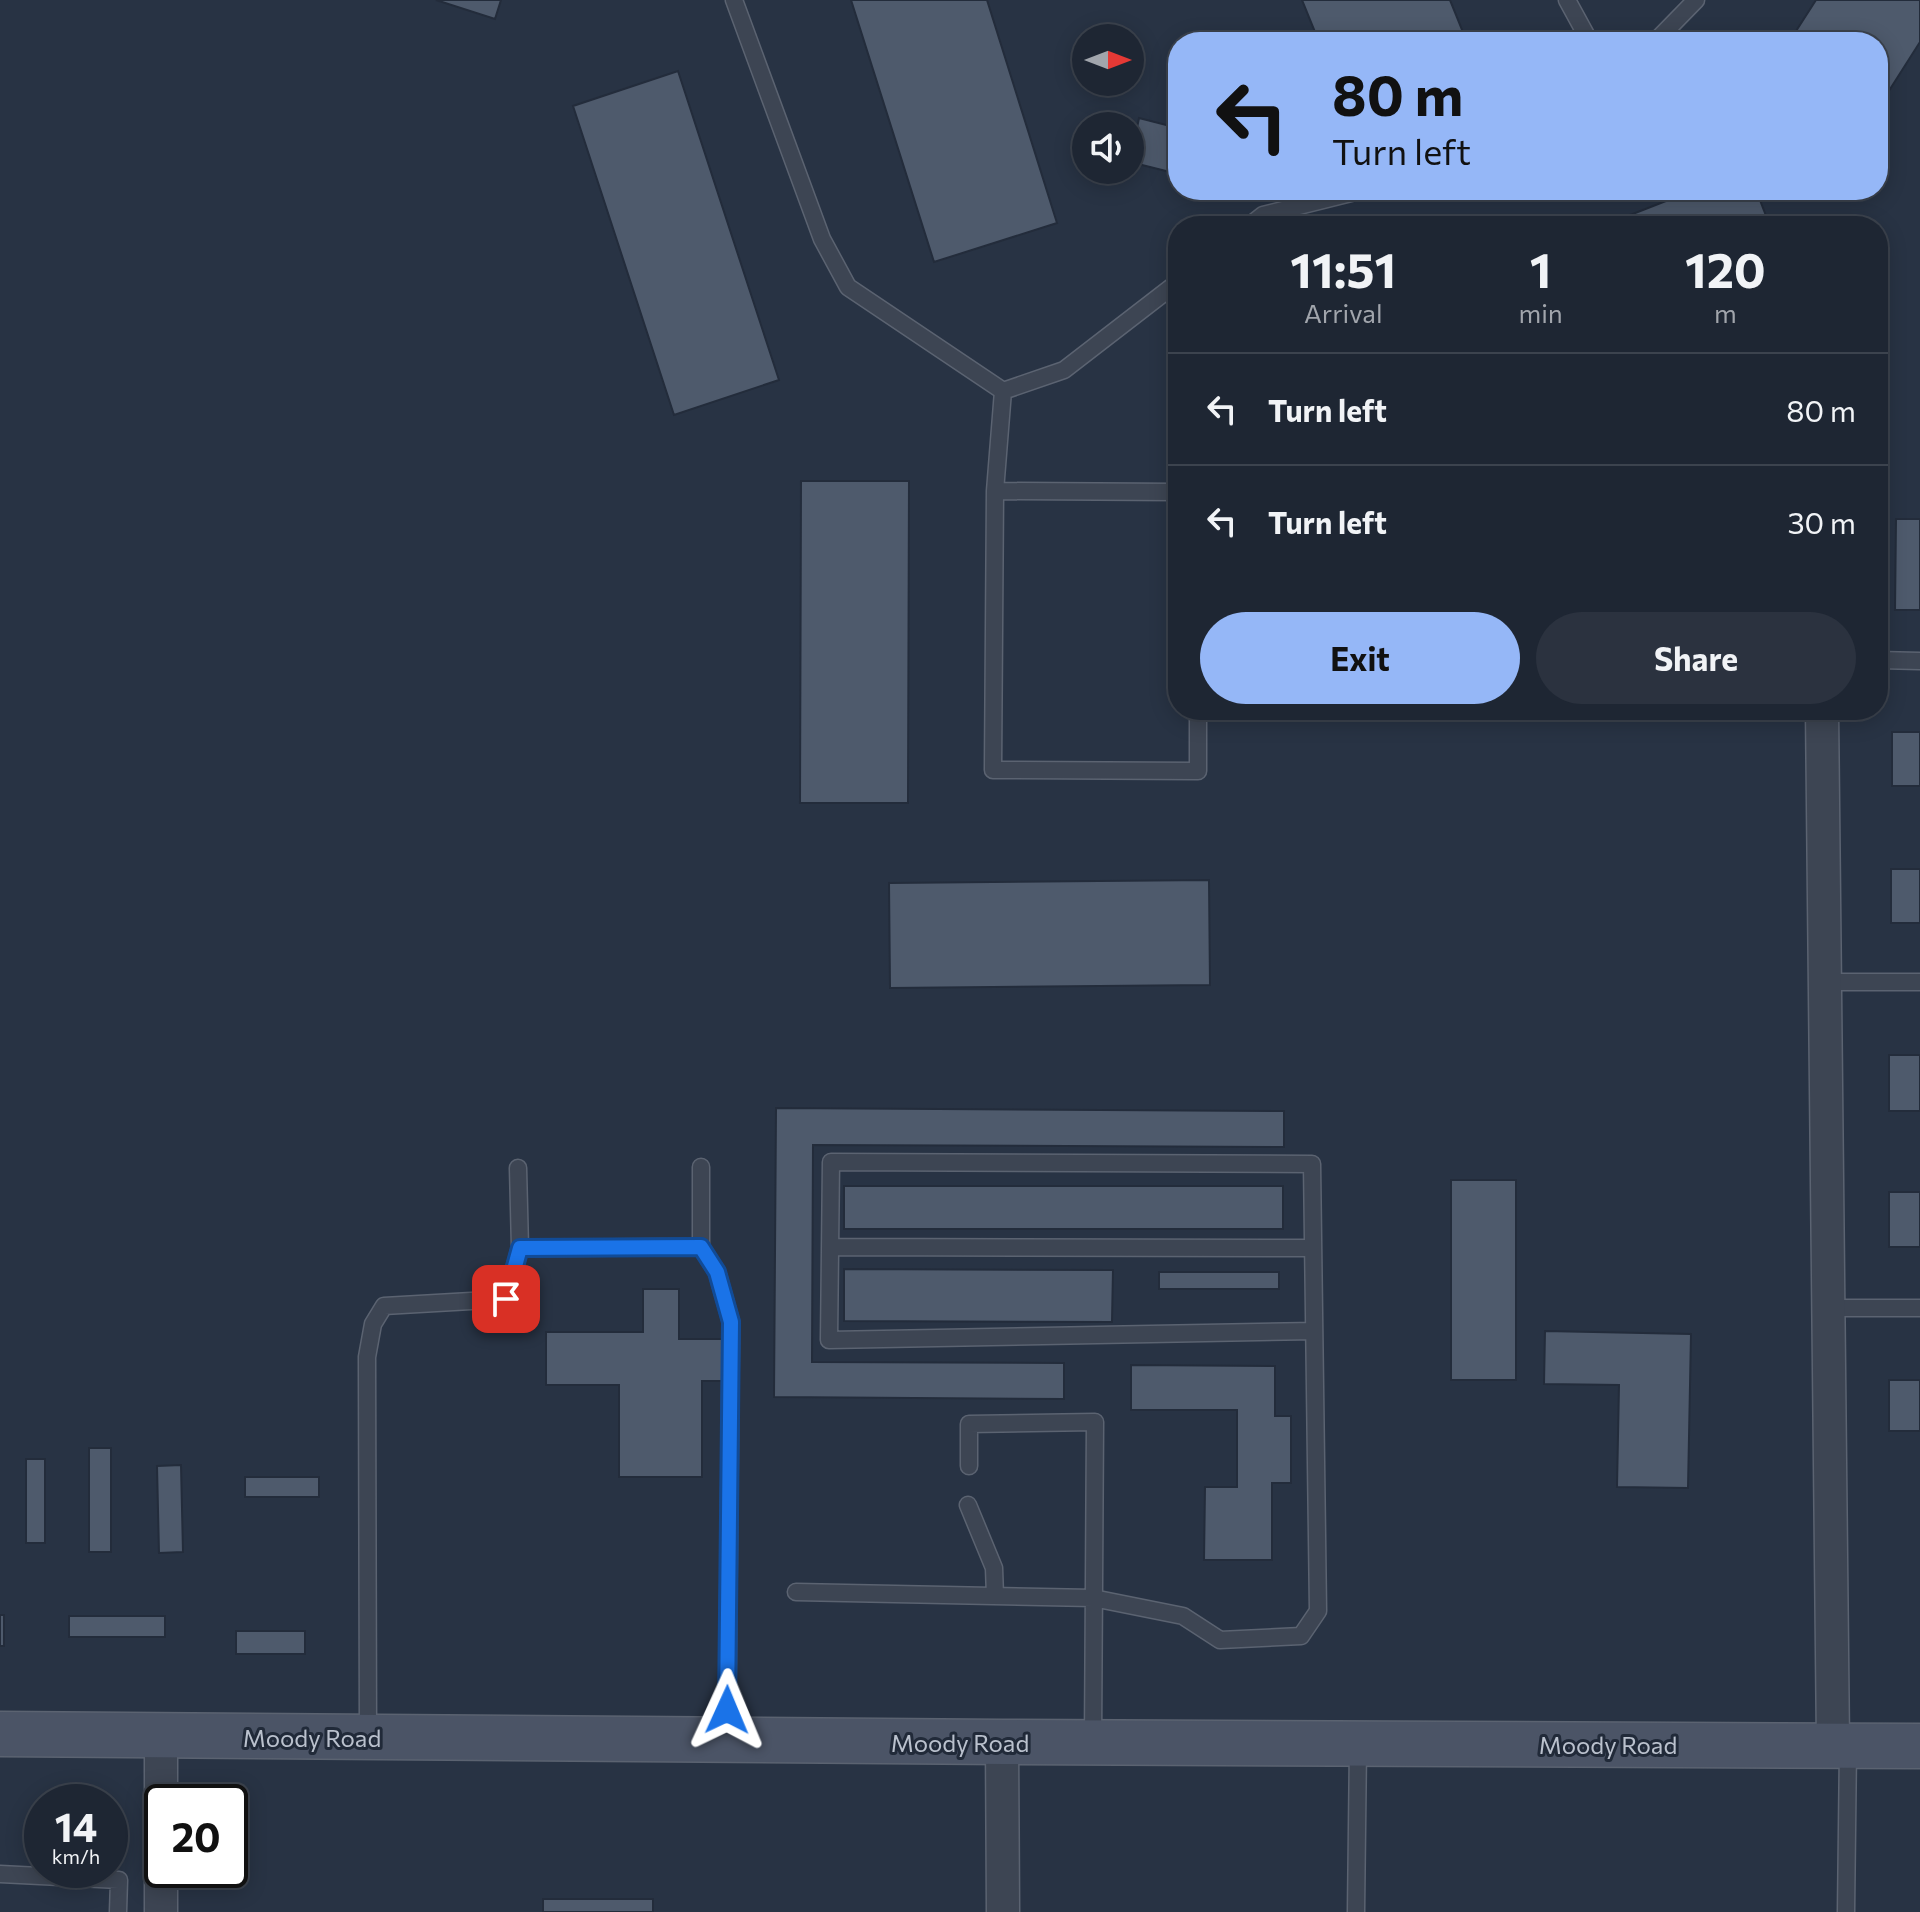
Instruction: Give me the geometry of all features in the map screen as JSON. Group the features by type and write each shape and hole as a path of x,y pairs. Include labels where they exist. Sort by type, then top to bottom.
{"main road":[{"name":"Moody Road","path":"0,1734 1920,1746"}],"street":[{"path":"1822,720 1829,1308 1840,1745"},
{"path":"161,1736 161,1912"},
{"path":"1002,1742 1003,1912"}],"lane":[{"path":"734,0 822,239 848,287 1003,391"},
{"path":"1567,0 1585,32"},
{"path":"1665,32 1696,0"},
{"path":"1262,216 1323,200"},
{"path":"1003,391 1064,370 1168,290"},
{"path":"1003,391 995,491 993,770 1198,771 1198,720"},
{"path":"995,491 1168,492"},
{"path":"1888,660 1920,661"},
{"path":"1825,982 1920,982"},
{"path":"796,1592 1093,1598 1183,1616 1220,1640 1301,1636 1318,1611 1312,1164 831,1162 829,1340 1314,1331"},
{"path":"701,1167 701,1247 717,1272 731,1322 727,1740"},
{"path":"368,1737 367,1357 373,1324 384,1306 506,1299 520,1248 518,1168"},
{"path":"520,1248 701,1247"},
{"path":"830,1247 1313,1248"},
{"path":"1829,1308 1920,1308"},
{"path":"969,1466 969,1424 1095,1422 1093,1743"},
{"path":"968,1505 994,1568 995,1596"},
{"path":"1356,1912 1358,1743"},
{"path":"1840,1745 1846,1912"},
{"path":"0,1874 119,1880 118,1912"}],"building":[{"path":"436,0 501,0 495,19"},
{"path":"851,0 987,0 1057,223 934,262"},
{"path":"1302,0 1450,0 1463,32 1315,32"},
{"path":"1816,0 1920,0 1920,42 1888,92 1888,32 1795,32"},
{"path":"678,71 779,380 674,415 573,106"},
{"path":"1144,119 1168,125 1168,172 1144,166"},
{"path":"1668,200 1760,200 1766,216 1628,216"},
{"path":"801,481 909,481 908,803 800,803"},
{"path":"1896,519 1920,519 1920,610 1895,610"},
{"path":"1892,732 1920,732 1920,786 1892,786"},
{"path":"1891,869 1920,869 1920,923 1891,923"},
{"path":"1209,880 1210,985 890,988 889,883"},
{"path":"1889,1055 1920,1055 1920,1111 1889,1111"},
{"path":"776,1108 1284,1111 1284,1147 813,1145 812,1362 1064,1363 1064,1399 774,1397"},
{"path":"1451,1180 1516,1180 1516,1380 1451,1380"},
{"path":"844,1186 1283,1186 1283,1229 844,1229"},
{"path":"1889,1192 1920,1192 1920,1247 1889,1247"},
{"path":"844,1269 1113,1270 1112,1322 844,1321"},
{"path":"1159,1272 1279,1272 1279,1289 1159,1289"},
{"path":"643,1289 679,1289 679,1339 729,1339 728,1381 702,1381 702,1477 619,1477 619,1385 546,1385 546,1332 643,1332"},
{"path":"1545,1331 1691,1334 1688,1488 1617,1487 1619,1385 1544,1384"},
{"path":"1131,1365 1275,1366 1275,1416 1291,1416 1291,1483 1272,1483 1272,1560 1204,1560 1205,1487 1237,1487 1237,1410 1131,1410"},
{"path":"1889,1380 1920,1380 1920,1431 1889,1431"},
{"path":"89,1448 111,1448 111,1552 89,1552"},
{"path":"26,1459 45,1459 45,1543 26,1543"},
{"path":"181,1465 183,1552 159,1553 157,1466"},
{"path":"245,1477 319,1477 319,1497 245,1497"},
{"path":"0,1615 4,1615 4,1646 0,1646"},
{"path":"69,1616 165,1616 165,1637 69,1637"},
{"path":"236,1631 305,1631 305,1654 236,1654"},
{"path":"543,1899 653,1899 653,1912 543,1912"}],"route":[{"path":"506,1299 520,1248 701,1247 717,1272 731,1322 727,1710"}]}
